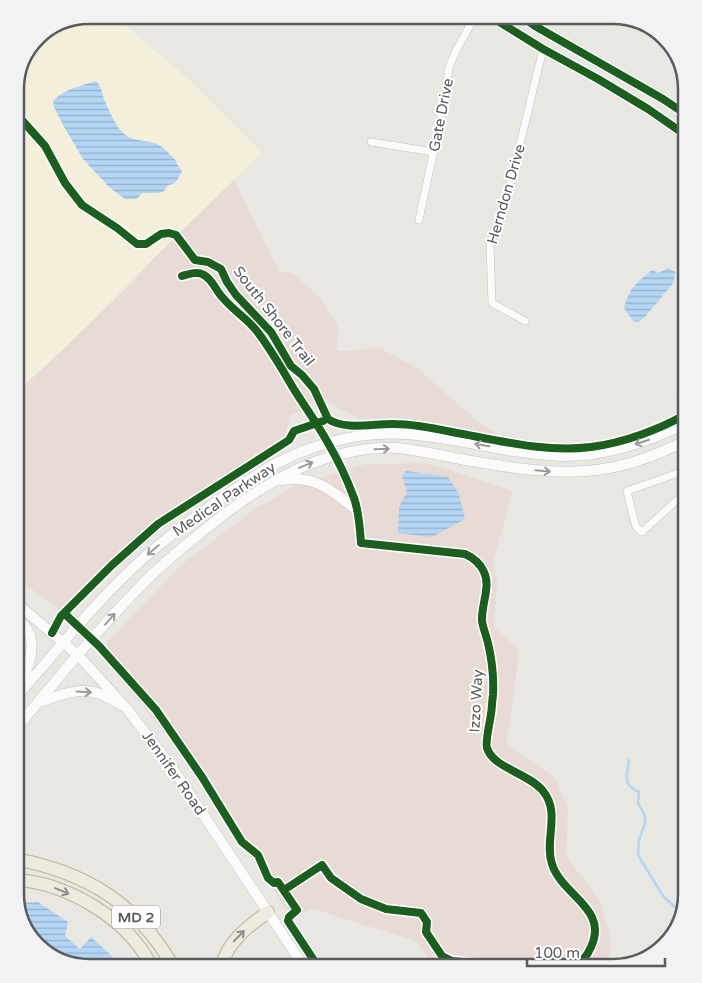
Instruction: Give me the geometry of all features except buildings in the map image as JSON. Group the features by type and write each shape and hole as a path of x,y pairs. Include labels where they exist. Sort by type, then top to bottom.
{"highway":[{"name":"MD 2","path":"24,861 60,871 85,881 107,893 151,932 169,959"},
{"path":"24,880 48,885 79,898 103,912 141,947 147,959"},
{"path":"225,959 235,939 268,912"}],"main road":[{"path":"503,24 648,109 678,130"},
{"path":"532,24 678,109"},
{"name":"Medical Parkway","path":"24,687 121,580 176,531 252,477 299,453 328,442 377,434 403,434 431,436 531,454 582,455 633,445 678,427"},
{"name":"Medical Parkway","path":"24,719 78,655 136,591 171,558 215,521 248,497 298,468 334,455 366,449 396,448 513,468 552,472 585,471 629,464 678,444"},
{"path":"273,482 304,479 318,483 336,493 357,510"},
{"name":"Jennifer Road","path":"24,610 78,655 127,709 171,766 299,959"},
{"path":"24,625 30,635 32,652 24,676"},
{"path":"38,702 75,691 90,691 127,709"}],"street":[{"name":"Gate Drive","path":"419,220 450,67 470,24"},
{"name":"Herndon Drive","path":"525,321 492,303 490,246 513,173 543,49"},
{"path":"372,142 434,152"},
{"path":"182,276 196,273 209,279 225,301 256,330 328,442 357,510"},
{"path":"678,473 627,491 636,527 642,532 678,499"},
{"name":"Izzo Way","path":"357,510 361,543 466,554 479,564 484,573 487,582 482,619 494,676 492,714 487,747 492,756 504,766 535,782 547,796 552,810 550,844 552,865 563,884 589,911 593,921 594,938 584,959"},
{"path":"422,913 427,922 426,932 442,956 448,959"}],"shaded area":[{"path":"124,24 186,77 262,153 74,339 24,385 24,85 26,72 35,53 43,43 64,29 76,25"},
{"path":"234,180 279,272 292,273 321,298 338,327 337,351 380,348 417,368 481,424 505,439 363,420 340,409 324,398 290,416 284,441 169,522 65,614 24,584 24,386 135,280 150,262"},
{"path":"427,463 513,491 493,562 497,581 494,627 519,651 507,743 556,779 568,808 566,856 599,899 609,931 611,954 605,959 429,959 416,941 313,909 292,917 169,739 99,651 182,564 255,509 297,485 366,464"}],"water":[{"path":"96,81 112,117 123,133 135,140 159,145 177,162 182,171 177,180 173,184 168,185 164,191 159,193 142,193 137,199 125,199 109,187 83,159 63,125 53,101 67,91"},
{"path":"668,268 675,272 674,282 645,317 638,322 633,321 624,308 631,291 652,270 658,273"},
{"path":"406,471 448,477 459,494 465,519 432,537 398,533 399,507 407,492 402,476"},
{"path":"38,902 68,922 65,936 80,949 91,937 114,959 76,958 49,946 37,934 29,919 24,903"}],"waterway":[{"path":"629,760 627,779 630,786 639,792 638,803 645,816 645,823 639,840 638,855 663,896 677,907"}],"cycle path":[{"path":"503,24 648,109 678,130"},
{"path":"532,24 678,109"},
{"name":"South Shore Trail","path":"24,122 45,146 65,183 82,205 137,244 146,244 161,234 169,233 176,235 195,260 208,262 221,269 236,295 271,332 291,366 314,389 328,419"},
{"path":"182,276 196,273 207,277 223,298 256,330 267,345 332,449 342,470 356,503 361,543 465,554 476,561 482,569 486,578 482,621 491,656 493,682 487,748 496,761 537,785 548,799 552,817 550,846 552,864 557,875 582,903 594,922 595,934 591,947 583,959"},
{"path":"328,419 335,423 352,426 416,425 521,445 574,448 604,445 630,438 678,419"},
{"path":"52,633 61,616 112,565 158,524 289,440 294,431 323,421"},
{"path":"63,614 99,646 156,710 202,777 242,842 258,855 268,878 274,883 278,882 297,910 289,917 288,921 313,959"},
{"path":"284,890 322,865 331,878 361,899 386,909 421,913 427,922 426,932 442,956 448,959"}]}
